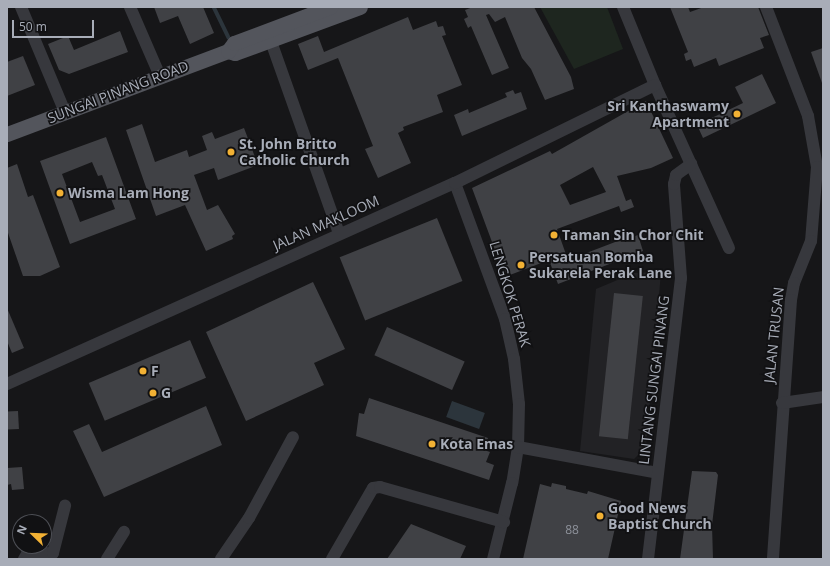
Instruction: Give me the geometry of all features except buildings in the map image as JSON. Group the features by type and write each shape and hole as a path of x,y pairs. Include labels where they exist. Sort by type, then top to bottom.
{"main road":[{"name":"SUNGAI PINANG ROAD","path":"268,35 330,7"},
{"name":"SUNGAI PINANG ROAD","path":"7,134 228,51 234,42 268,35 356,7"}],"street":[{"path":"21,7 65,112"},
{"path":"130,7 160,76"},
{"path":"623,7 655,85 729,248"},
{"name":"JALAN TRUSAN","path":"766,7 808,116 817,167 811,241 794,283 791,300 782,403 773,559"},
{"path":"268,35 339,233"},
{"name":"JALAN MAKLOOM","path":"7,384 339,233 455,183 655,85"},
{"name":"LINTANG SUNGAI PINANG","path":"648,559 681,278 674,184 676,175 691,164"},
{"name":"LENGKOK PERAK","path":"455,183 505,319 514,360 519,404 518,447 504,522 494,559"},
{"path":"782,403 823,397"},
{"path":"221,559 249,518 293,437"},
{"path":"518,447 658,473"},
{"path":"332,559 373,488 380,487 504,522"},
{"path":"24,559 27,554 49,557 56,549 65,506"},
{"path":"107,559 124,532"}],"shaded area":[{"path":"540,7 607,7 623,49 574,69"},
{"path":"661,272 646,447 634,459 580,451 596,289 634,273"},
{"path":"452,401 485,413 479,429 446,417"}],"waterway":[{"path":"214,7 229,38"}],"place":[{"name":"Sri Kanthaswamy Apartment","path":"737,114"},
{"name":"St. John Britto Catholic Church","path":"231,152"},
{"name":"Wisma Lam Hong","path":"60,193"},
{"name":"Taman Sin Chor Chit","path":"554,235"},
{"name":"Persatuan Bomba Sukarela Perak Lane","path":"521,265"},
{"name":"F","path":"143,371"},
{"name":"G","path":"153,393"},
{"name":"Kota Emas","path":"432,444"},
{"name":"Good News Baptist Church","path":"600,516"}]}
